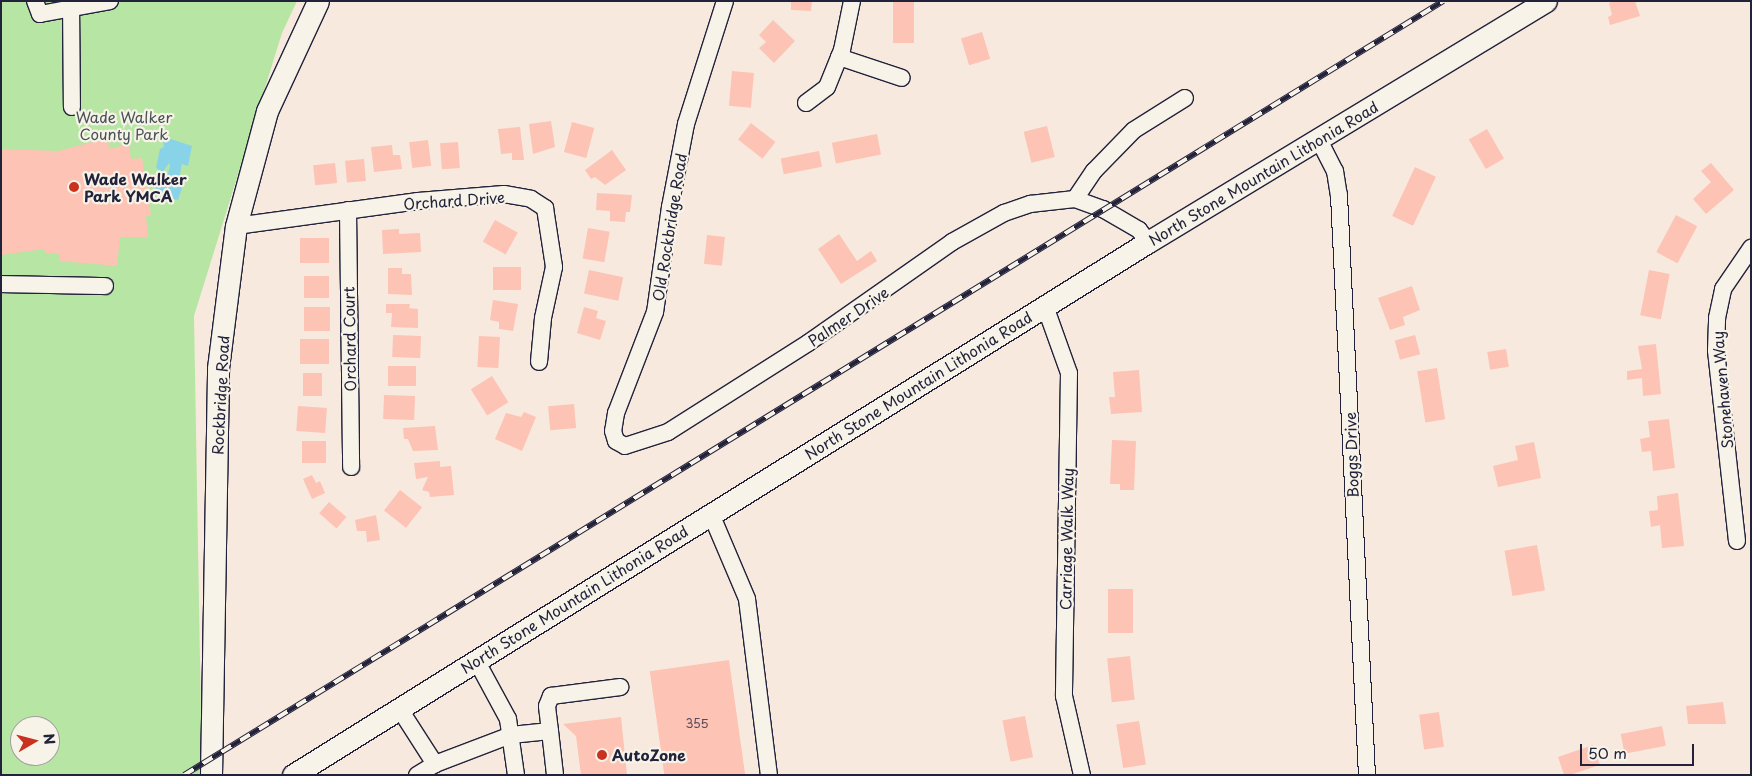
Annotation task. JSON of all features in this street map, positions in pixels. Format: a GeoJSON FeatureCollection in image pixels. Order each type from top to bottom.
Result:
{"type":"FeatureCollection","features":[{"type":"Feature","properties":{"kind":"main road","name":"Rockbridge Road"},"geometry":{"type":"LineString","coordinates":[[211,775],[218,368],[236,226],[267,111],[318,1]]}},
{"type":"Feature","properties":{"kind":"main road","name":"North Stone Mountain Lithonia Road"},"geometry":{"type":"LineString","coordinates":[[307,771],[399,708],[1045,306],[1546,1]]}},
{"type":"Feature","properties":{"kind":"street"},"geometry":{"type":"LineString","coordinates":[[34,1],[40,14],[72,4],[110,1]]}},
{"type":"Feature","properties":{"kind":"street","name":"Old Rockbridge Road"},"geometry":{"type":"LineString","coordinates":[[625,446],[616,441],[613,431],[616,413],[655,312],[670,207],[686,124],[725,1]]}},
{"type":"Feature","properties":{"kind":"street"},"geometry":{"type":"LineString","coordinates":[[806,104],[827,86],[839,57],[852,1]]}},
{"type":"Feature","properties":{"kind":"street"},"geometry":{"type":"LineString","coordinates":[[72,4],[72,107]]}},
{"type":"Feature","properties":{"kind":"street"},"geometry":{"type":"LineString","coordinates":[[839,57],[902,78]]}},
{"type":"Feature","properties":{"kind":"street"},"geometry":{"type":"LineString","coordinates":[[1075,199],[1094,171],[1134,130],[1185,98]]}},
{"type":"Feature","properties":{"kind":"street","name":"Boggs Drive"},"geometry":{"type":"LineString","coordinates":[[1319,140],[1335,171],[1339,195],[1367,775]]}},
{"type":"Feature","properties":{"kind":"street","name":"Orchard Drive"},"geometry":{"type":"LineString","coordinates":[[236,226],[348,210],[504,194],[530,198],[545,208],[554,267],[543,318],[539,362]]}},
{"type":"Feature","properties":{"kind":"street","name":"Palmer Drive"},"geometry":{"type":"LineString","coordinates":[[625,446],[668,432],[816,338],[952,242],[1004,213],[1030,204],[1075,199],[1104,209],[1139,230],[1148,242]]}},
{"type":"Feature","properties":{"kind":"street","name":"Orchard Court"},"geometry":{"type":"LineString","coordinates":[[348,210],[351,467]]}},
{"type":"Feature","properties":{"kind":"street","name":"Stonehaven Way"},"geometry":{"type":"LineString","coordinates":[[1736,541],[1716,350],[1717,318],[1723,289],[1751,248]]}},
{"type":"Feature","properties":{"kind":"street"},"geometry":{"type":"LineString","coordinates":[[1,284],[104,286]]}},
{"type":"Feature","properties":{"kind":"street","name":"Carriage Walk Way"},"geometry":{"type":"LineString","coordinates":[[1045,306],[1069,373],[1064,696],[1082,775]]}},
{"type":"Feature","properties":{"kind":"street"},"geometry":{"type":"LineString","coordinates":[[711,514],[747,599],[769,775]]}},
{"type":"Feature","properties":{"kind":"street"},"geometry":{"type":"LineString","coordinates":[[476,660],[504,710],[511,735],[516,775]]}},
{"type":"Feature","properties":{"kind":"street"},"geometry":{"type":"LineString","coordinates":[[555,775],[547,706],[551,696],[620,687]]}},
{"type":"Feature","properties":{"kind":"street"},"geometry":{"type":"LineString","coordinates":[[399,708],[444,766]]}},
{"type":"Feature","properties":{"kind":"street"},"geometry":{"type":"LineString","coordinates":[[418,775],[444,766],[511,735],[550,731]]}},
{"type":"Feature","properties":{"kind":"green space","name":"Wade Walker County Park"},"geometry":{"type":"Polygon","coordinates":[[[1,1],[297,1],[282,33],[194,316],[202,775],[1,775],[1,1]]]}},
{"type":"Feature","properties":{"kind":"water"},"geometry":{"type":"Polygon","coordinates":[[[168,138],[192,146],[188,166],[182,164],[178,184],[183,185],[178,200],[154,195],[157,178],[166,181],[170,166],[169,163],[163,172],[156,168],[160,149],[164,147],[163,141],[168,138]]]}},
{"type":"Feature","properties":{"kind":"building"},"geometry":{"type":"Polygon","coordinates":[[[791,1],[812,1],[811,11],[791,10],[791,1]]]}},
{"type":"Feature","properties":{"kind":"building"},"geometry":{"type":"Polygon","coordinates":[[[893,1],[914,1],[914,43],[893,43],[893,1]]]}},
{"type":"Feature","properties":{"kind":"building"},"geometry":{"type":"Polygon","coordinates":[[[1614,1],[1635,1],[1640,16],[1610,25],[1608,17],[1612,15],[1609,3],[1614,1]]]}},
{"type":"Feature","properties":{"kind":"building"},"geometry":{"type":"Polygon","coordinates":[[[773,20],[795,41],[774,63],[759,48],[766,42],[759,35],[773,20]]]}},
{"type":"Feature","properties":{"kind":"building"},"geometry":{"type":"Polygon","coordinates":[[[982,32],[990,59],[969,65],[961,38],[982,32]]]}},
{"type":"Feature","properties":{"kind":"building"},"geometry":{"type":"Polygon","coordinates":[[[732,71],[754,73],[751,108],[729,106],[732,71]]]}},
{"type":"Feature","properties":{"kind":"building"},"geometry":{"type":"Polygon","coordinates":[[[551,121],[555,147],[533,154],[529,124],[551,121]]]}},
{"type":"Feature","properties":{"kind":"building"},"geometry":{"type":"Polygon","coordinates":[[[572,122],[594,128],[586,158],[564,152],[572,122]]]}},
{"type":"Feature","properties":{"kind":"building"},"geometry":{"type":"Polygon","coordinates":[[[751,123],[775,142],[762,159],[738,140],[751,123]]]}},
{"type":"Feature","properties":{"kind":"building"},"geometry":{"type":"Polygon","coordinates":[[[1047,126],[1055,157],[1031,163],[1024,132],[1047,126]]]}},
{"type":"Feature","properties":{"kind":"building"},"geometry":{"type":"Polygon","coordinates":[[[520,127],[524,160],[512,160],[512,153],[501,154],[498,129],[520,127]]]}},
{"type":"Feature","properties":{"kind":"building"},"geometry":{"type":"Polygon","coordinates":[[[1487,129],[1504,158],[1486,169],[1469,140],[1487,129]]]}},
{"type":"Feature","properties":{"kind":"building"},"geometry":{"type":"Polygon","coordinates":[[[877,134],[881,155],[836,163],[832,143],[877,134]]]}},
{"type":"Feature","properties":{"kind":"building","name":"Wade Walker Park YMCA"},"geometry":{"type":"Polygon","coordinates":[[[108,138],[109,149],[129,144],[131,159],[142,158],[151,215],[146,216],[148,237],[120,237],[117,266],[60,261],[60,254],[46,253],[44,249],[1,255],[1,149],[58,151],[108,138]]]}},
{"type":"Feature","properties":{"kind":"building"},"geometry":{"type":"Polygon","coordinates":[[[428,140],[431,166],[412,168],[409,142],[428,140]]]}},
{"type":"Feature","properties":{"kind":"building"},"geometry":{"type":"Polygon","coordinates":[[[458,142],[460,168],[442,169],[440,143],[458,142]]]}},
{"type":"Feature","properties":{"kind":"building"},"geometry":{"type":"Polygon","coordinates":[[[392,145],[393,155],[400,155],[402,169],[374,172],[371,147],[392,145]]]}},
{"type":"Feature","properties":{"kind":"building"},"geometry":{"type":"Polygon","coordinates":[[[612,150],[626,170],[605,185],[595,177],[591,179],[585,170],[612,150]]]}},
{"type":"Feature","properties":{"kind":"building"},"geometry":{"type":"Polygon","coordinates":[[[819,151],[822,167],[784,174],[781,158],[819,151]]]}},
{"type":"Feature","properties":{"kind":"building"},"geometry":{"type":"Polygon","coordinates":[[[364,159],[366,181],[347,183],[345,161],[364,159]]]}},
{"type":"Feature","properties":{"kind":"building"},"geometry":{"type":"Polygon","coordinates":[[[335,163],[337,183],[315,185],[313,165],[335,163]]]}},
{"type":"Feature","properties":{"kind":"building"},"geometry":{"type":"Polygon","coordinates":[[[1711,163],[1734,190],[1706,214],[1693,199],[1711,182],[1701,171],[1711,163]]]}},
{"type":"Feature","properties":{"kind":"building"},"geometry":{"type":"Polygon","coordinates":[[[1415,167],[1436,177],[1413,226],[1392,216],[1415,167]]]}},
{"type":"Feature","properties":{"kind":"building"},"geometry":{"type":"Polygon","coordinates":[[[597,193],[632,195],[630,212],[626,212],[625,222],[610,221],[610,211],[596,210],[597,193]]]}},
{"type":"Feature","properties":{"kind":"building"},"geometry":{"type":"Polygon","coordinates":[[[1676,215],[1697,226],[1677,263],[1656,252],[1676,215]]]}},
{"type":"Feature","properties":{"kind":"building"},"geometry":{"type":"Polygon","coordinates":[[[495,220],[518,233],[506,254],[483,242],[495,220]]]}},
{"type":"Feature","properties":{"kind":"building"},"geometry":{"type":"Polygon","coordinates":[[[588,228],[610,232],[604,262],[583,259],[588,228]]]}},
{"type":"Feature","properties":{"kind":"building"},"geometry":{"type":"Polygon","coordinates":[[[399,229],[399,234],[420,233],[421,252],[383,254],[382,230],[399,229]]]}},
{"type":"Feature","properties":{"kind":"building"},"geometry":{"type":"Polygon","coordinates":[[[839,234],[857,261],[871,251],[877,261],[841,284],[818,249],[839,234]]]}},
{"type":"Feature","properties":{"kind":"building"},"geometry":{"type":"Polygon","coordinates":[[[707,235],[725,237],[722,266],[704,264],[707,235]]]}},
{"type":"Feature","properties":{"kind":"building"},"geometry":{"type":"Polygon","coordinates":[[[300,238],[329,238],[329,263],[300,263],[300,238]]]}},
{"type":"Feature","properties":{"kind":"building"},"geometry":{"type":"Polygon","coordinates":[[[493,267],[521,267],[521,290],[493,290],[493,267]]]}},
{"type":"Feature","properties":{"kind":"building"},"geometry":{"type":"Polygon","coordinates":[[[388,268],[402,268],[402,274],[411,274],[412,295],[388,294],[388,268]]]}},
{"type":"Feature","properties":{"kind":"building"},"geometry":{"type":"Polygon","coordinates":[[[589,270],[623,277],[618,301],[584,293],[589,270]]]}},
{"type":"Feature","properties":{"kind":"building"},"geometry":{"type":"Polygon","coordinates":[[[1649,270],[1670,274],[1661,319],[1640,315],[1649,270]]]}},
{"type":"Feature","properties":{"kind":"building"},"geometry":{"type":"Polygon","coordinates":[[[304,276],[329,276],[329,298],[304,298],[304,276]]]}},
{"type":"Feature","properties":{"kind":"building"},"geometry":{"type":"Polygon","coordinates":[[[1412,286],[1420,310],[1403,317],[1405,325],[1390,330],[1378,298],[1412,286]]]}},
{"type":"Feature","properties":{"kind":"building"},"geometry":{"type":"Polygon","coordinates":[[[493,300],[518,304],[513,331],[499,329],[499,322],[490,320],[493,300]]]}},
{"type":"Feature","properties":{"kind":"building"},"geometry":{"type":"Polygon","coordinates":[[[386,304],[410,304],[409,308],[418,309],[418,328],[391,327],[392,313],[386,313],[386,304]]]}},
{"type":"Feature","properties":{"kind":"building"},"geometry":{"type":"Polygon","coordinates":[[[304,307],[330,307],[330,331],[304,331],[304,307]]]}},
{"type":"Feature","properties":{"kind":"building"},"geometry":{"type":"Polygon","coordinates":[[[584,307],[598,311],[596,318],[606,321],[600,340],[577,333],[584,307]]]}},
{"type":"Feature","properties":{"kind":"building"},"geometry":{"type":"Polygon","coordinates":[[[393,335],[421,336],[420,358],[392,357],[393,335]]]}},
{"type":"Feature","properties":{"kind":"building"},"geometry":{"type":"Polygon","coordinates":[[[1415,335],[1420,354],[1400,360],[1395,340],[1415,335]]]}},
{"type":"Feature","properties":{"kind":"building"},"geometry":{"type":"Polygon","coordinates":[[[479,336],[500,337],[498,368],[477,367],[479,336]]]}},
{"type":"Feature","properties":{"kind":"building"},"geometry":{"type":"Polygon","coordinates":[[[300,339],[329,339],[329,364],[300,364],[300,339]]]}},
{"type":"Feature","properties":{"kind":"building"},"geometry":{"type":"Polygon","coordinates":[[[1656,344],[1661,394],[1643,396],[1642,378],[1627,380],[1627,371],[1642,369],[1638,346],[1656,344]]]}},
{"type":"Feature","properties":{"kind":"building"},"geometry":{"type":"Polygon","coordinates":[[[1506,349],[1509,367],[1490,370],[1487,352],[1506,349]]]}},
{"type":"Feature","properties":{"kind":"building"},"geometry":{"type":"Polygon","coordinates":[[[388,366],[416,366],[416,386],[388,386],[388,366]]]}},
{"type":"Feature","properties":{"kind":"building"},"geometry":{"type":"Polygon","coordinates":[[[1437,368],[1445,419],[1425,422],[1417,371],[1437,368]]]}},
{"type":"Feature","properties":{"kind":"building"},"geometry":{"type":"Polygon","coordinates":[[[1139,370],[1142,412],[1111,414],[1109,397],[1115,397],[1113,372],[1139,370]]]}},
{"type":"Feature","properties":{"kind":"building"},"geometry":{"type":"Polygon","coordinates":[[[303,373],[322,373],[322,396],[303,396],[303,373]]]}},
{"type":"Feature","properties":{"kind":"building"},"geometry":{"type":"Polygon","coordinates":[[[492,376],[508,402],[487,416],[471,389],[492,376]]]}},
{"type":"Feature","properties":{"kind":"building"},"geometry":{"type":"Polygon","coordinates":[[[384,395],[415,396],[414,420],[383,419],[384,395]]]}},
{"type":"Feature","properties":{"kind":"building"},"geometry":{"type":"Polygon","coordinates":[[[574,404],[576,428],[550,430],[548,406],[574,404]]]}},
{"type":"Feature","properties":{"kind":"building"},"geometry":{"type":"Polygon","coordinates":[[[298,406],[327,408],[325,433],[296,431],[298,406]]]}},
{"type":"Feature","properties":{"kind":"building"},"geometry":{"type":"Polygon","coordinates":[[[524,412],[536,417],[522,451],[495,439],[506,413],[521,417],[524,412]]]}},
{"type":"Feature","properties":{"kind":"building"},"geometry":{"type":"Polygon","coordinates":[[[1669,419],[1675,468],[1653,471],[1651,451],[1642,452],[1640,439],[1650,437],[1648,421],[1669,419]]]}},
{"type":"Feature","properties":{"kind":"building"},"geometry":{"type":"Polygon","coordinates":[[[435,426],[438,450],[413,451],[408,439],[404,439],[403,428],[435,426]]]}},
{"type":"Feature","properties":{"kind":"building"},"geometry":{"type":"Polygon","coordinates":[[[1112,440],[1136,441],[1134,490],[1120,490],[1120,484],[1110,484],[1112,440]]]}},
{"type":"Feature","properties":{"kind":"building"},"geometry":{"type":"Polygon","coordinates":[[[302,441],[326,441],[326,463],[302,463],[302,441]]]}},
{"type":"Feature","properties":{"kind":"building"},"geometry":{"type":"Polygon","coordinates":[[[1534,442],[1541,478],[1498,487],[1493,466],[1518,460],[1515,446],[1534,442]]]}},
{"type":"Feature","properties":{"kind":"building"},"geometry":{"type":"Polygon","coordinates":[[[440,461],[440,467],[451,466],[454,495],[430,497],[429,492],[422,490],[428,477],[416,479],[414,463],[440,461]]]}},
{"type":"Feature","properties":{"kind":"building"},"geometry":{"type":"Polygon","coordinates":[[[312,475],[316,483],[320,481],[325,493],[312,499],[303,479],[312,475]]]}},
{"type":"Feature","properties":{"kind":"building"},"geometry":{"type":"Polygon","coordinates":[[[400,490],[422,507],[406,528],[384,510],[400,490]]]}},
{"type":"Feature","properties":{"kind":"building"},"geometry":{"type":"Polygon","coordinates":[[[1678,493],[1684,546],[1662,548],[1660,525],[1651,527],[1649,511],[1658,510],[1657,496],[1678,493]]]}},
{"type":"Feature","properties":{"kind":"building"},"geometry":{"type":"Polygon","coordinates":[[[329,502],[346,517],[337,528],[319,513],[329,502]]]}},
{"type":"Feature","properties":{"kind":"building"},"geometry":{"type":"Polygon","coordinates":[[[376,515],[380,540],[367,542],[366,531],[357,531],[355,520],[376,515]]]}},
{"type":"Feature","properties":{"kind":"building"},"geometry":{"type":"Polygon","coordinates":[[[1537,545],[1545,590],[1512,596],[1505,551],[1537,545]]]}},
{"type":"Feature","properties":{"kind":"building"},"geometry":{"type":"Polygon","coordinates":[[[1108,589],[1133,589],[1133,633],[1108,633],[1108,589]]]}},
{"type":"Feature","properties":{"kind":"building"},"geometry":{"type":"Polygon","coordinates":[[[1130,656],[1135,700],[1112,702],[1107,658],[1130,656]]]}},
{"type":"Feature","properties":{"kind":"building"},"geometry":{"type":"Polygon","coordinates":[[[729,660],[745,775],[664,775],[650,671],[729,660]]]}},
{"type":"Feature","properties":{"kind":"building"},"geometry":{"type":"Polygon","coordinates":[[[1723,702],[1726,724],[1688,724],[1686,706],[1723,702]]]}},
{"type":"Feature","properties":{"kind":"building"},"geometry":{"type":"Polygon","coordinates":[[[1439,712],[1444,747],[1424,749],[1419,715],[1439,712]]]}},
{"type":"Feature","properties":{"kind":"building"},"geometry":{"type":"Polygon","coordinates":[[[1025,716],[1033,757],[1010,762],[1002,720],[1025,716]]]}},
{"type":"Feature","properties":{"kind":"building","name":"AutoZone"},"geometry":{"type":"Polygon","coordinates":[[[621,717],[627,775],[581,775],[576,736],[563,724],[621,717]]]}},
{"type":"Feature","properties":{"kind":"building"},"geometry":{"type":"Polygon","coordinates":[[[1139,721],[1146,764],[1123,768],[1116,725],[1139,721]]]}},
{"type":"Feature","properties":{"kind":"building"},"geometry":{"type":"Polygon","coordinates":[[[1662,726],[1666,746],[1625,754],[1621,734],[1662,726]]]}},
{"type":"Feature","properties":{"kind":"building"},"geometry":{"type":"Polygon","coordinates":[[[1593,745],[1600,765],[1570,775],[1564,775],[1558,757],[1593,745]]]}},
{"type":"Feature","properties":{"kind":"railway"},"geometry":{"type":"LineString","coordinates":[[184,775],[1443,1]]}},
{"type":"Feature","properties":{"kind":"place","name":"Wade Walker Park YMCA"},"geometry":{"type":"Point","coordinates":[74,187]}},
{"type":"Feature","properties":{"kind":"place","name":"AutoZone"},"geometry":{"type":"Point","coordinates":[602,755]}}]}
